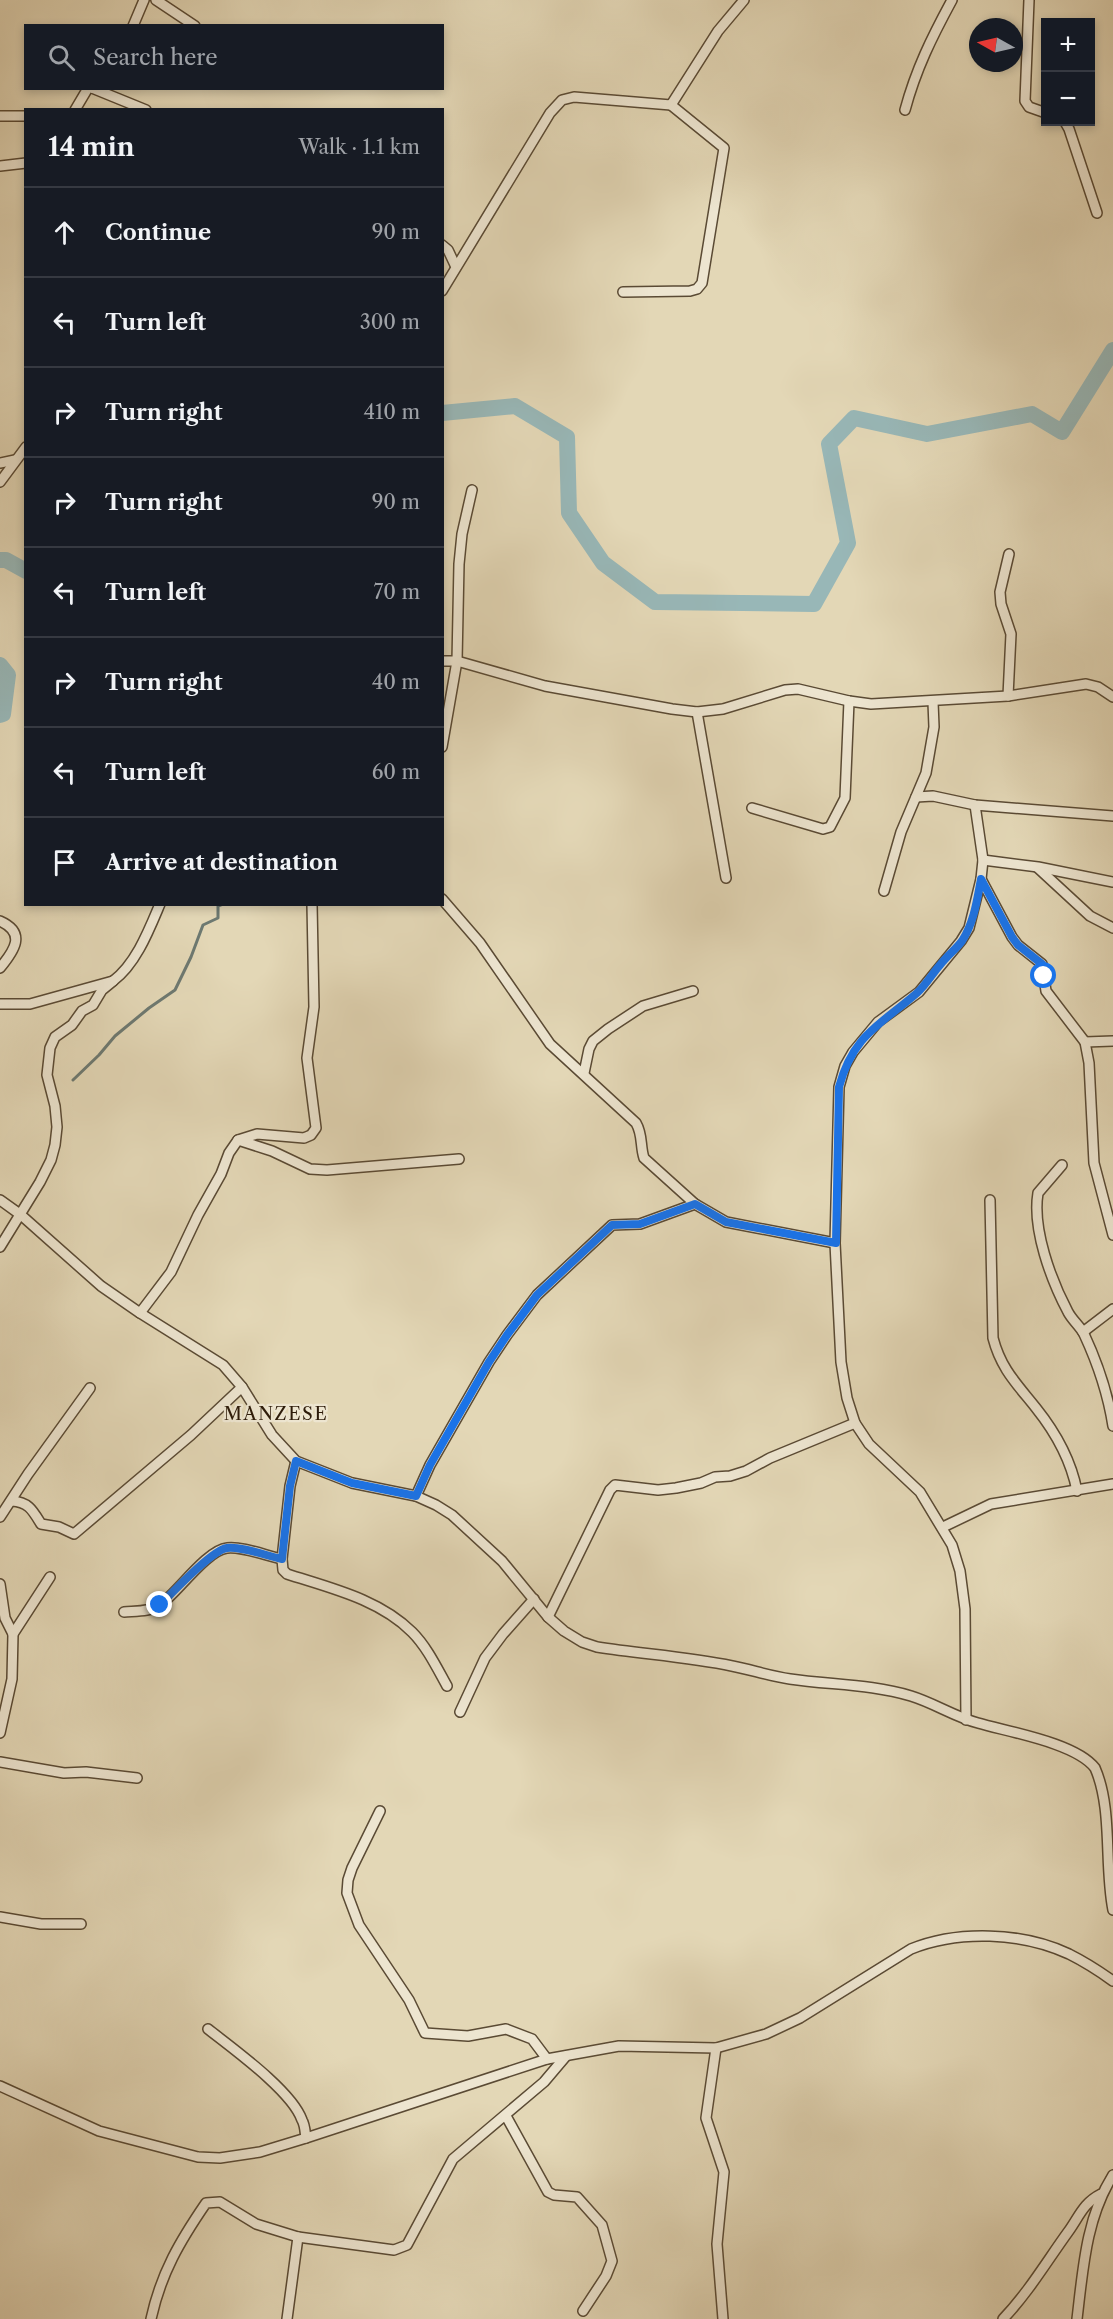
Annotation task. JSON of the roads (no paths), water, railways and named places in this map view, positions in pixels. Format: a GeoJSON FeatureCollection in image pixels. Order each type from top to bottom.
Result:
{"type":"FeatureCollection","features":[{"type":"Feature","properties":{"kind":"street"},"geometry":{"type":"LineString","coordinates":[[134,24],[144,0]]}},
{"type":"Feature","properties":{"kind":"street"},"geometry":{"type":"LineString","coordinates":[[156,0],[192,24]]}},
{"type":"Feature","properties":{"kind":"street"},"geometry":{"type":"LineString","coordinates":[[671,105],[718,31],[744,0]]}},
{"type":"Feature","properties":{"kind":"street"},"geometry":{"type":"LineString","coordinates":[[905,110],[922,56],[952,0]]}},
{"type":"Feature","properties":{"kind":"street"},"geometry":{"type":"LineString","coordinates":[[1029,0],[1025,101],[1029,107],[1041,111]]}},
{"type":"Feature","properties":{"kind":"street"},"geometry":{"type":"LineString","coordinates":[[76,108],[86,90]]}},
{"type":"Feature","properties":{"kind":"street"},"geometry":{"type":"LineString","coordinates":[[97,90],[141,108]]}},
{"type":"Feature","properties":{"kind":"street"},"geometry":{"type":"LineString","coordinates":[[444,288],[550,113],[562,100],[574,97],[671,105],[724,148],[702,284],[698,289],[690,291],[623,292]]}},
{"type":"Feature","properties":{"kind":"street"},"geometry":{"type":"LineString","coordinates":[[0,116],[24,116]]}},
{"type":"Feature","properties":{"kind":"street"},"geometry":{"type":"LineString","coordinates":[[1068,126],[1097,213]]}},
{"type":"Feature","properties":{"kind":"street"},"geometry":{"type":"LineString","coordinates":[[0,165],[24,162]]}},
{"type":"Feature","properties":{"kind":"street"},"geometry":{"type":"LineString","coordinates":[[444,247],[456,267]]}},
{"type":"Feature","properties":{"kind":"street"},"geometry":{"type":"LineString","coordinates":[[0,482],[24,451]]}},
{"type":"Feature","properties":{"kind":"street"},"geometry":{"type":"LineString","coordinates":[[0,464],[15,460]]}},
{"type":"Feature","properties":{"kind":"street"},"geometry":{"type":"LineString","coordinates":[[444,736],[457,661],[459,564],[462,534],[472,490]]}},
{"type":"Feature","properties":{"kind":"street"},"geometry":{"type":"LineString","coordinates":[[1008,696],[1011,634],[1000,604],[1000,592],[1009,554]]}},
{"type":"Feature","properties":{"kind":"street"},"geometry":{"type":"LineString","coordinates":[[444,661],[457,661],[545,686],[697,712],[723,709],[785,690],[798,689],[849,701],[894,704],[1008,696],[1086,684],[1098,687],[1113,697]]}},
{"type":"Feature","properties":{"kind":"street"},"geometry":{"type":"LineString","coordinates":[[752,808],[823,829],[830,827],[845,798],[849,701]]}},
{"type":"Feature","properties":{"kind":"street"},"geometry":{"type":"LineString","coordinates":[[884,891],[901,832],[927,773],[934,727],[933,702]]}},
{"type":"Feature","properties":{"kind":"street"},"geometry":{"type":"LineString","coordinates":[[697,712],[726,878]]}},
{"type":"Feature","properties":{"kind":"street"},"geometry":{"type":"LineString","coordinates":[[916,797],[933,796],[975,805],[1113,816]]}},
{"type":"Feature","properties":{"kind":"street"},"geometry":{"type":"LineString","coordinates":[[966,1720],[965,1609],[960,1571],[952,1545],[943,1527],[920,1492],[869,1444],[855,1422],[847,1398],[841,1362],[836,1243],[839,1087],[845,1066],[853,1052],[878,1022],[919,992],[969,928],[975,910],[983,860],[975,805]]}},
{"type":"Feature","properties":{"kind":"street"},"geometry":{"type":"LineString","coordinates":[[983,860],[1038,867],[1113,882]]}},
{"type":"Feature","properties":{"kind":"street"},"geometry":{"type":"LineString","coordinates":[[1038,867],[1090,916],[1113,928]]}},
{"type":"Feature","properties":{"kind":"street"},"geometry":{"type":"LineString","coordinates":[[981,879],[1012,937],[1018,945],[1042,964],[1046,991],[1085,1042],[1089,1063],[1094,1163],[1113,1234]]}},
{"type":"Feature","properties":{"kind":"street"},"geometry":{"type":"LineString","coordinates":[[444,901],[480,942],[550,1044],[636,1123],[640,1131],[644,1158],[695,1204],[726,1222],[836,1243]]}},
{"type":"Feature","properties":{"kind":"street"},"geometry":{"type":"LineString","coordinates":[[0,1247],[21,1215],[51,1160],[55,1145],[57,1127],[55,1106],[47,1076],[50,1047],[55,1038],[72,1025],[82,1011],[93,1005],[102,990],[120,975],[142,944],[159,906]]}},
{"type":"Feature","properties":{"kind":"street"},"geometry":{"type":"LineString","coordinates":[[140,1313],[171,1272],[198,1215],[221,1174],[229,1153],[238,1140],[257,1134],[304,1138],[311,1135],[316,1128],[317,1119],[307,1058],[314,1007],[312,906]]}},
{"type":"Feature","properties":{"kind":"street"},"geometry":{"type":"LineString","coordinates":[[0,921],[8,924],[16,940],[16,946],[0,968]]}},
{"type":"Feature","properties":{"kind":"street"},"geometry":{"type":"LineString","coordinates":[[0,1004],[30,1004],[113,981]]}},
{"type":"Feature","properties":{"kind":"street"},"geometry":{"type":"LineString","coordinates":[[584,1073],[593,1041],[608,1029],[643,1006],[693,991]]}},
{"type":"Feature","properties":{"kind":"street"},"geometry":{"type":"LineString","coordinates":[[1085,1042],[1113,1041]]}},
{"type":"Feature","properties":{"kind":"street"},"geometry":{"type":"LineString","coordinates":[[238,1140],[273,1151],[310,1169],[327,1170],[459,1159]]}},
{"type":"Feature","properties":{"kind":"street"},"geometry":{"type":"LineString","coordinates":[[1062,1165],[1038,1193],[1037,1216],[1041,1238],[1058,1290],[1070,1315],[1083,1332],[1108,1395],[1113,1426]]}},
{"type":"Feature","properties":{"kind":"street"},"geometry":{"type":"LineString","coordinates":[[0,1200],[21,1215],[101,1286],[224,1365],[242,1387],[272,1435],[296,1461],[352,1483],[416,1496],[452,1515],[502,1561],[548,1617],[564,1631],[582,1642],[597,1647],[705,1661],[789,1679],[884,1690],[912,1696],[966,1720],[1068,1749],[1083,1757],[1095,1768],[1104,1783],[1112,1813],[1111,1900],[1113,1910]]}},
{"type":"Feature","properties":{"kind":"street"},"geometry":{"type":"LineString","coordinates":[[990,1200],[993,1338],[998,1356],[1005,1369],[1058,1439],[1073,1471],[1077,1491]]}},
{"type":"Feature","properties":{"kind":"street"},"geometry":{"type":"LineString","coordinates":[[416,1496],[430,1465],[489,1362],[537,1295],[612,1225],[640,1224],[695,1204]]}},
{"type":"Feature","properties":{"kind":"street"},"geometry":{"type":"LineString","coordinates":[[1083,1332],[1113,1309]]}},
{"type":"Feature","properties":{"kind":"street"},"geometry":{"type":"LineString","coordinates":[[12,1501],[29,1506],[41,1524],[59,1527],[74,1534],[190,1435],[242,1387]]}},
{"type":"Feature","properties":{"kind":"street"},"geometry":{"type":"LineString","coordinates":[[0,1517],[90,1388]]}},
{"type":"Feature","properties":{"kind":"street"},"geometry":{"type":"LineString","coordinates":[[548,1617],[610,1490],[615,1485],[658,1490],[701,1483],[715,1477],[730,1476],[855,1422]]}},
{"type":"Feature","properties":{"kind":"street"},"geometry":{"type":"LineString","coordinates":[[296,1461],[290,1486],[282,1559],[283,1570],[287,1574],[358,1598],[397,1618],[424,1646],[447,1686]]}},
{"type":"Feature","properties":{"kind":"street"},"geometry":{"type":"LineString","coordinates":[[943,1527],[991,1504],[1113,1484]]}},
{"type":"Feature","properties":{"kind":"street"},"geometry":{"type":"LineString","coordinates":[[124,1612],[151,1610],[160,1605],[186,1578],[224,1548],[234,1548],[282,1559]]}},
{"type":"Feature","properties":{"kind":"street"},"geometry":{"type":"LineString","coordinates":[[13,1634],[50,1577]]}},
{"type":"Feature","properties":{"kind":"street"},"geometry":{"type":"LineString","coordinates":[[0,1584],[5,1618],[13,1634],[12,1679],[0,1733]]}},
{"type":"Feature","properties":{"kind":"street"},"geometry":{"type":"LineString","coordinates":[[460,1712],[485,1658],[534,1599]]}},
{"type":"Feature","properties":{"kind":"street"},"geometry":{"type":"LineString","coordinates":[[0,1762],[64,1773],[86,1772],[137,1778]]}},
{"type":"Feature","properties":{"kind":"street"},"geometry":{"type":"LineString","coordinates":[[380,1811],[352,1868],[347,1893],[358,1924],[408,2000],[425,2033],[468,2036],[506,2029],[532,2039],[547,2060]]}},
{"type":"Feature","properties":{"kind":"street"},"geometry":{"type":"LineString","coordinates":[[0,1917],[41,1924],[81,1924]]}},
{"type":"Feature","properties":{"kind":"street"},"geometry":{"type":"LineString","coordinates":[[0,2086],[99,2131],[198,2157],[220,2158],[260,2151],[306,2138],[547,2060],[619,2046],[716,2048],[766,2034],[800,2018],[911,1949],[945,1938],[1000,1937],[1044,1945],[1067,1953],[1113,1981]]}},
{"type":"Feature","properties":{"kind":"street"},"geometry":{"type":"LineString","coordinates":[[208,2029],[254,2064],[292,2103],[302,2118],[306,2138]]}},
{"type":"Feature","properties":{"kind":"street"},"geometry":{"type":"LineString","coordinates":[[716,2048],[706,2118],[724,2172],[717,2244],[723,2319]]}},
{"type":"Feature","properties":{"kind":"street"},"geometry":{"type":"LineString","coordinates":[[151,2319],[156,2294],[167,2266],[207,2203],[220,2202],[256,2224],[298,2237],[394,2250],[401,2249],[407,2245],[453,2159],[544,2082],[566,2056]]}},
{"type":"Feature","properties":{"kind":"street"},"geometry":{"type":"LineString","coordinates":[[506,2116],[548,2192],[554,2195],[577,2197],[602,2226],[612,2261],[606,2276],[583,2312]]}},
{"type":"Feature","properties":{"kind":"street"},"geometry":{"type":"LineString","coordinates":[[1077,2319],[1086,2246],[1092,2220],[1101,2194],[1113,2175]]}},
{"type":"Feature","properties":{"kind":"street"},"geometry":{"type":"LineString","coordinates":[[1003,2319],[1072,2227],[1082,2208],[1101,2194]]}},
{"type":"Feature","properties":{"kind":"street"},"geometry":{"type":"LineString","coordinates":[[287,2319],[298,2237]]}},
{"type":"Feature","properties":{"kind":"waterway"},"geometry":{"type":"LineString","coordinates":[[444,413],[515,406],[567,437],[569,513],[603,563],[655,602],[814,604],[848,543],[829,444],[854,418],[927,434],[1032,414],[1062,432],[1113,350]]}},
{"type":"Feature","properties":{"kind":"waterway"},"geometry":{"type":"LineString","coordinates":[[0,560],[6,560],[24,570]]}},
{"type":"Feature","properties":{"kind":"waterway"},"geometry":{"type":"LineString","coordinates":[[0,665],[8,675],[3,714],[0,715]]}},
{"type":"Feature","properties":{"kind":"waterway"},"geometry":{"type":"LineString","coordinates":[[73,1080],[115,1036],[175,990],[203,925],[218,918],[218,906]]}},
{"type":"Feature","properties":{"kind":"district","name":"MANZESE"},"geometry":{"type":"Point","coordinates":[276,1414]}}]}
